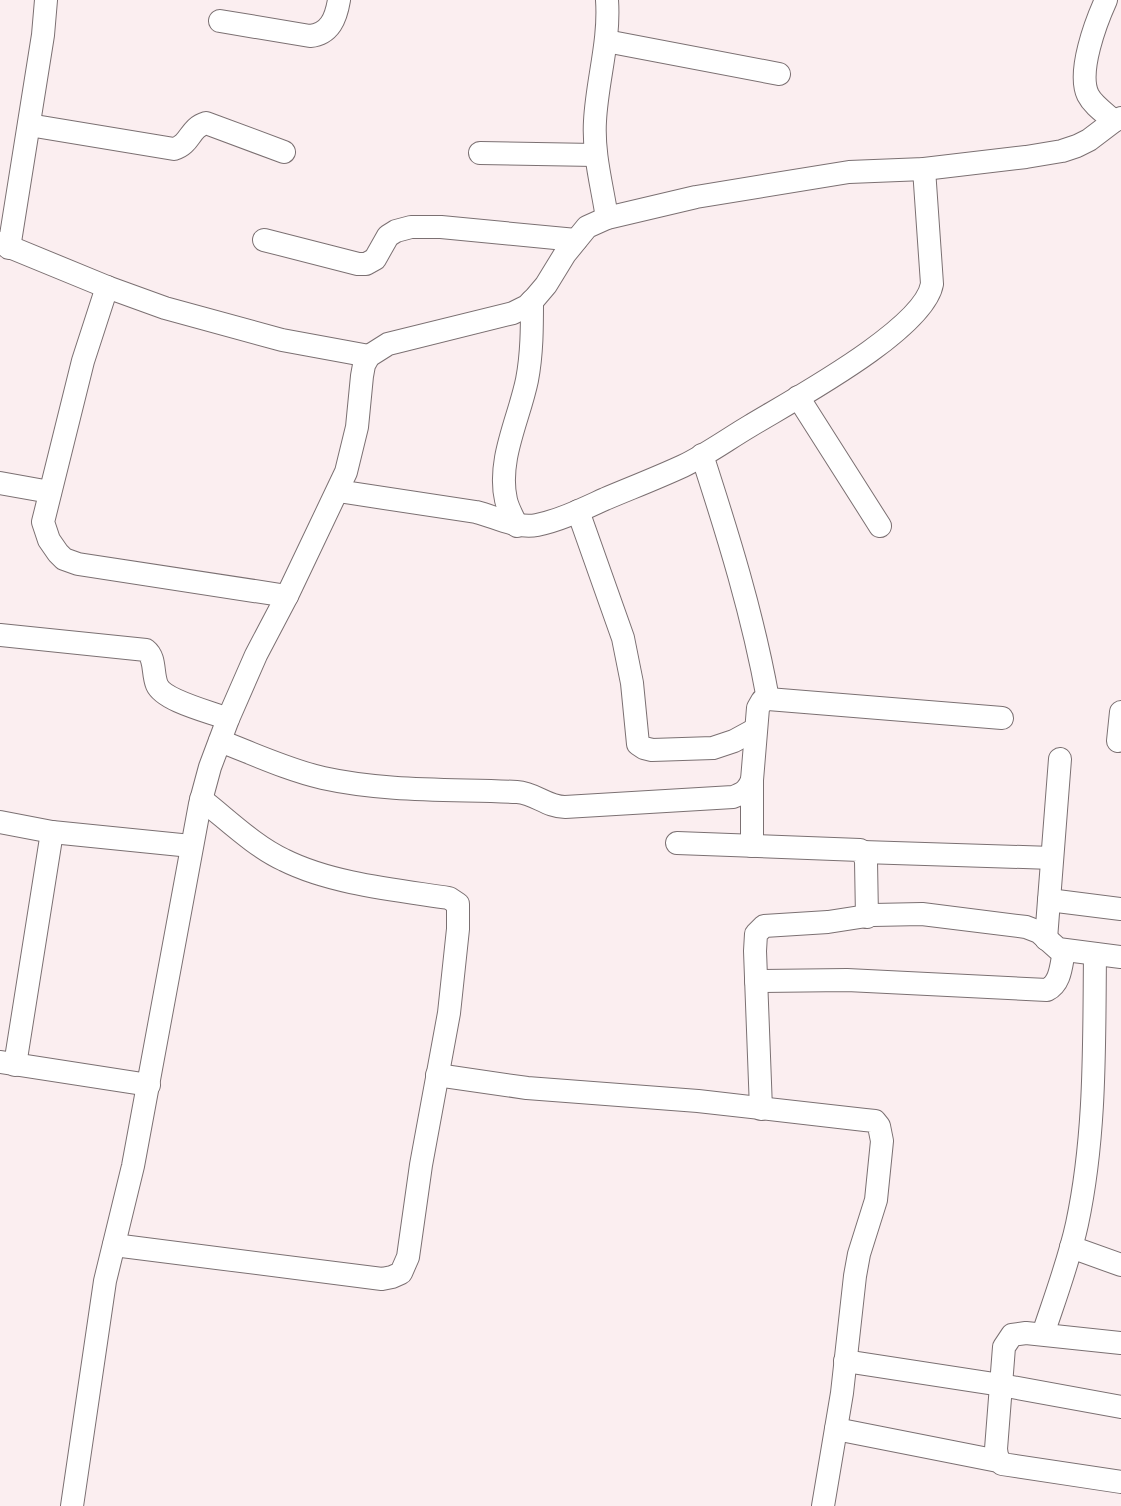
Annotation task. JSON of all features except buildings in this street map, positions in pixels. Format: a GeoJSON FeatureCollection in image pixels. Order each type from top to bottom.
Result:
{"type":"FeatureCollection","features":[{"type":"Feature","properties":{"kind":"street"},"geometry":{"type":"LineString","coordinates":[[46,0],[43,35],[28,126],[4,246],[107,287],[165,308],[282,340],[369,356]]}},
{"type":"Feature","properties":{"kind":"street"},"geometry":{"type":"LineString","coordinates":[[220,21],[310,36],[319,35],[326,31],[331,24],[337,12],[340,0]]}},
{"type":"Feature","properties":{"kind":"street"},"geometry":{"type":"LineString","coordinates":[[607,0],[606,42],[595,121],[595,155],[608,218]]}},
{"type":"Feature","properties":{"kind":"street"},"geometry":{"type":"LineString","coordinates":[[72,1506],[100,1313],[114,1245],[133,1166],[191,846],[201,799],[228,719],[269,628],[287,596],[338,491],[352,454],[357,427],[362,376],[364,365],[369,356],[388,344],[512,313],[527,306],[546,285],[565,254],[587,226],[608,218],[696,197],[849,172],[924,169],[1026,157],[1062,151],[1077,146],[1089,140],[1117,119],[1092,102],[1087,93],[1085,80],[1085,62],[1106,0]]}},
{"type":"Feature","properties":{"kind":"street"},"geometry":{"type":"LineString","coordinates":[[606,42],[779,74]]}},
{"type":"Feature","properties":{"kind":"street"},"geometry":{"type":"LineString","coordinates":[[28,126],[174,149],[182,147],[198,126],[206,123],[284,152]]}},
{"type":"Feature","properties":{"kind":"street"},"geometry":{"type":"LineString","coordinates":[[480,153],[595,155]]}},
{"type":"Feature","properties":{"kind":"street"},"geometry":{"type":"LineString","coordinates":[[338,491],[476,512],[494,516],[517,526],[538,525],[578,511],[684,466],[798,398],[865,355],[910,319],[927,299],[931,290],[932,273],[924,169]]}},
{"type":"Feature","properties":{"kind":"street"},"geometry":{"type":"LineString","coordinates":[[264,240],[358,264],[366,264],[375,259],[383,248],[388,236],[396,231],[411,227],[441,227],[576,240]]}},
{"type":"Feature","properties":{"kind":"street"},"geometry":{"type":"LineString","coordinates":[[107,287],[83,361],[43,522],[44,530],[49,540],[64,559],[78,564],[287,596]]}},
{"type":"Feature","properties":{"kind":"street"},"geometry":{"type":"LineString","coordinates":[[517,526],[506,501],[504,479],[510,442],[527,381],[532,338],[532,301]]}},
{"type":"Feature","properties":{"kind":"street"},"geometry":{"type":"LineString","coordinates":[[798,398],[880,526]]}},
{"type":"Feature","properties":{"kind":"street"},"geometry":{"type":"LineString","coordinates":[[702,455],[730,542],[754,628],[768,699]]}},
{"type":"Feature","properties":{"kind":"street"},"geometry":{"type":"LineString","coordinates":[[0,483],[50,492]]}},
{"type":"Feature","properties":{"kind":"street"},"geometry":{"type":"LineString","coordinates":[[578,511],[623,638],[632,683],[638,744],[644,748],[652,750],[706,750],[727,744],[756,729]]}},
{"type":"Feature","properties":{"kind":"street"},"geometry":{"type":"LineString","coordinates":[[0,635],[146,650],[152,658],[157,685],[166,696],[228,719]]}},
{"type":"Feature","properties":{"kind":"street"},"geometry":{"type":"LineString","coordinates":[[752,846],[752,780],[758,708],[762,701],[768,699],[1002,718]]}},
{"type":"Feature","properties":{"kind":"street"},"geometry":{"type":"LineString","coordinates":[[1118,741],[1121,712]]}},
{"type":"Feature","properties":{"kind":"street"},"geometry":{"type":"LineString","coordinates":[[220,741],[300,772],[330,779],[373,786],[519,792],[532,795],[555,807],[733,797],[748,789],[752,780]]}},
{"type":"Feature","properties":{"kind":"street"},"geometry":{"type":"LineString","coordinates":[[1046,939],[1060,759]]}},
{"type":"Feature","properties":{"kind":"street"},"geometry":{"type":"LineString","coordinates":[[114,1245],[382,1279],[401,1273],[408,1257],[421,1165],[448,1013],[458,930],[458,904],[449,898],[383,888],[304,869],[266,850],[201,799]]}},
{"type":"Feature","properties":{"kind":"street"},"geometry":{"type":"LineString","coordinates":[[0,822],[52,832],[191,846]]}},
{"type":"Feature","properties":{"kind":"street"},"geometry":{"type":"LineString","coordinates":[[52,832],[8,1064],[148,1085]]}},
{"type":"Feature","properties":{"kind":"street"},"geometry":{"type":"LineString","coordinates":[[677,842],[855,849],[863,852],[1052,858]]}},
{"type":"Feature","properties":{"kind":"street"},"geometry":{"type":"LineString","coordinates":[[863,852],[866,860],[867,917]]}},
{"type":"Feature","properties":{"kind":"street"},"geometry":{"type":"LineString","coordinates":[[1049,900],[1121,909]]}},
{"type":"Feature","properties":{"kind":"street"},"geometry":{"type":"LineString","coordinates":[[761,1108],[755,939],[759,930],[764,926],[828,922],[900,913],[922,914],[1026,927],[1035,930],[1054,946],[1064,951],[1121,958]]}},
{"type":"Feature","properties":{"kind":"street"},"geometry":{"type":"LineString","coordinates":[[756,981],[847,980],[1047,990],[1053,986],[1058,979],[1064,951]]}},
{"type":"Feature","properties":{"kind":"street"},"geometry":{"type":"LineString","coordinates":[[1043,1334],[1071,1247],[1084,1180],[1095,1066],[1096,954]]}},
{"type":"Feature","properties":{"kind":"street"},"geometry":{"type":"LineString","coordinates":[[437,1075],[527,1088],[698,1101],[875,1121],[882,1133],[876,1200],[855,1276],[836,1429],[823,1506]]}},
{"type":"Feature","properties":{"kind":"street"},"geometry":{"type":"LineString","coordinates":[[1071,1247],[1121,1265]]}},
{"type":"Feature","properties":{"kind":"street"},"geometry":{"type":"LineString","coordinates":[[998,1461],[996,1449],[1004,1347],[1008,1339],[1016,1333],[1043,1334],[1121,1343]]}},
{"type":"Feature","properties":{"kind":"street"},"geometry":{"type":"LineString","coordinates":[[845,1361],[1001,1385],[1121,1407]]}},
{"type":"Feature","properties":{"kind":"street"},"geometry":{"type":"LineString","coordinates":[[836,1429],[998,1461],[1002,1464],[1121,1482]]}}]}
